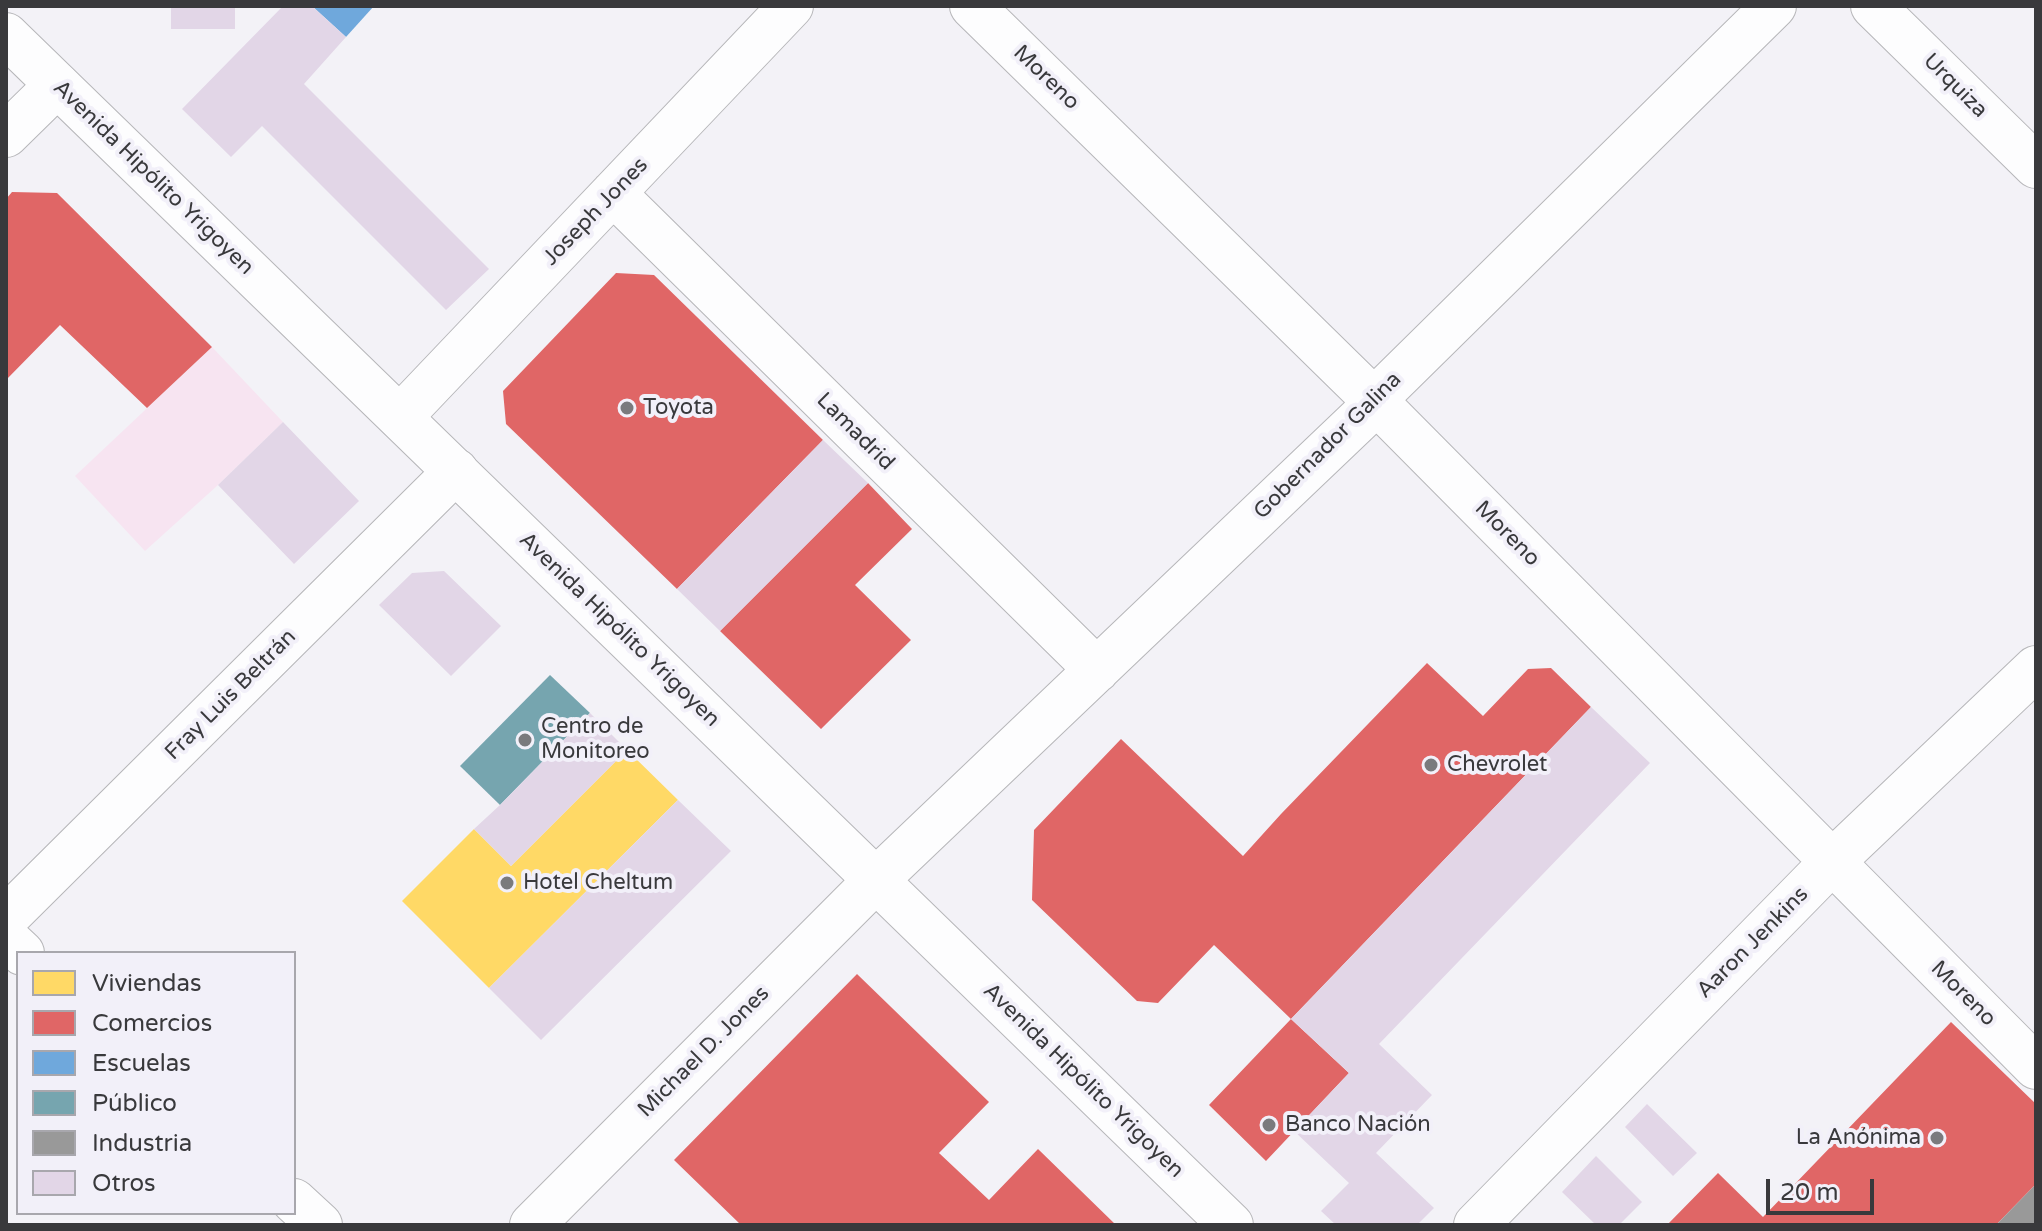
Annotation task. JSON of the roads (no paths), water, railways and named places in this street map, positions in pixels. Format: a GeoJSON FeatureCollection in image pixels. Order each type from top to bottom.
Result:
{"type":"FeatureCollection","features":[{"type":"Feature","properties":{"kind":"street","name":"Joseph Jones"},"geometry":{"type":"LineString","coordinates":[[400,417],[791,6]]}},
{"type":"Feature","properties":{"kind":"street","name":"Moreno"},"geometry":{"type":"LineString","coordinates":[[972,6],[1374,400],[2036,1067]]}},
{"type":"Feature","properties":{"kind":"street","name":"Gobernador Galina"},"geometry":{"type":"LineString","coordinates":[[876,880],[1366,413],[1374,400],[1774,6]]}},
{"type":"Feature","properties":{"kind":"street","name":"Urquiza"},"geometry":{"type":"LineString","coordinates":[[1873,6],[2036,166]]}},
{"type":"Feature","properties":{"kind":"street","name":"Avenida Hipólito Yrigoyen"},"geometry":{"type":"LineString","coordinates":[[6,35],[1231,1225]]}},
{"type":"Feature","properties":{"kind":"street"},"geometry":{"type":"LineString","coordinates":[[6,135],[57,85]]}},
{"type":"Feature","properties":{"kind":"street","name":"Lamadrid"},"geometry":{"type":"LineString","coordinates":[[613,193],[1097,670]]}},
{"type":"Feature","properties":{"kind":"street","name":"Fray Luis Beltrán"},"geometry":{"type":"LineString","coordinates":[[6,918],[456,471]]}},
{"type":"Feature","properties":{"kind":"street","name":"Aaron Jenkins"},"geometry":{"type":"LineString","coordinates":[[1476,1225],[1832,862],[2036,668]]}},
{"type":"Feature","properties":{"kind":"street","name":"Michael D. Jones"},"geometry":{"type":"LineString","coordinates":[[532,1225],[876,880]]}},
{"type":"Feature","properties":{"kind":"street"},"geometry":{"type":"LineString","coordinates":[[296,1203],[320,1225]]}},
{"type":"Feature","properties":{"kind":"place","name":"Toyota"},"geometry":{"type":"Point","coordinates":[627,408]}},
{"type":"Feature","properties":{"kind":"place","name":"Centro de Monitoreo"},"geometry":{"type":"Point","coordinates":[525,740]}},
{"type":"Feature","properties":{"kind":"place","name":"Chevrolet"},"geometry":{"type":"Point","coordinates":[1431,765]}},
{"type":"Feature","properties":{"kind":"place","name":"Hotel Cheltum"},"geometry":{"type":"Point","coordinates":[507,883]}},
{"type":"Feature","properties":{"kind":"place","name":"Banco Nación"},"geometry":{"type":"Point","coordinates":[1269,1125]}},
{"type":"Feature","properties":{"kind":"place","name":"La Anónima"},"geometry":{"type":"Point","coordinates":[1937,1138]}}]}
